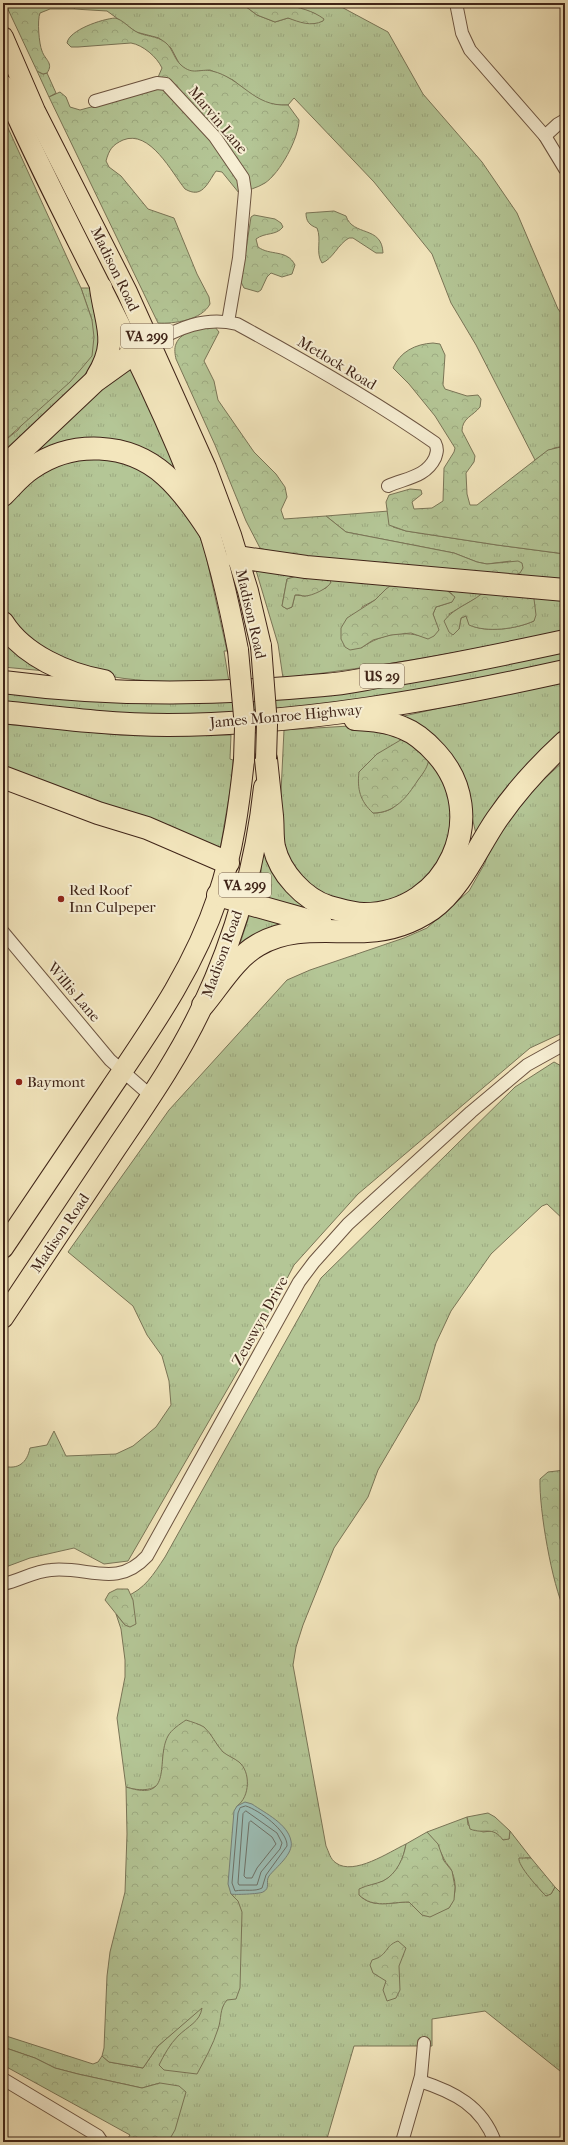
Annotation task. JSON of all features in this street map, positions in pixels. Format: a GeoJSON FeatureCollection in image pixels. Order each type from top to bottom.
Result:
{"type":"FeatureCollection","features":[{"type":"Feature","properties":{"kind":"highway"},"geometry":{"type":"LineString","coordinates":[[95,381],[106,364],[110,346],[110,331],[102,288]]}},
{"type":"Feature","properties":{"kind":"highway"},"geometry":{"type":"LineString","coordinates":[[3,468],[95,381],[142,348]]}},
{"type":"Feature","properties":{"kind":"highway"},"geometry":{"type":"LineString","coordinates":[[3,495],[31,468],[60,453],[87,448],[113,450],[137,458],[164,474],[176,485],[209,530]]}},
{"type":"Feature","properties":{"kind":"highway"},"geometry":{"type":"LineString","coordinates":[[237,557],[306,567],[565,590]]}},
{"type":"Feature","properties":{"kind":"highway"},"geometry":{"type":"LineString","coordinates":[[3,623],[29,649],[53,664],[77,675],[132,686],[196,693]]}},
{"type":"Feature","properties":{"kind":"highway","name":"James Monroe Highway"},"geometry":{"type":"LineString","coordinates":[[3,682],[78,690],[196,693],[325,685],[424,670],[565,641]]}},
{"type":"Feature","properties":{"kind":"highway","name":"James Monroe Highway"},"geometry":{"type":"LineString","coordinates":[[3,712],[81,721],[168,725],[320,716],[407,704],[565,671]]}},
{"type":"Feature","properties":{"kind":"highway"},"geometry":{"type":"LineString","coordinates":[[266,759],[274,846],[287,874],[308,896],[321,904],[348,913],[364,914],[383,912],[397,908],[428,890],[444,872],[454,853],[463,825],[460,798],[450,772],[430,747],[418,736],[403,728],[378,722],[320,716]]}},
{"type":"Feature","properties":{"kind":"highway"},"geometry":{"type":"LineString","coordinates":[[203,1005],[243,956],[269,939],[300,931],[367,931],[391,928],[419,917],[433,908],[456,883],[494,824],[522,786],[565,742]]}},
{"type":"Feature","properties":{"kind":"highway"},"geometry":{"type":"LineString","coordinates":[[3,777],[98,813],[147,828],[228,863]]}},
{"type":"Feature","properties":{"kind":"highway"},"geometry":{"type":"LineString","coordinates":[[218,896],[242,901],[302,920],[348,930]]}},
{"type":"Feature","properties":{"kind":"main road","name":"Madison Road"},"geometry":{"type":"LineString","coordinates":[[3,37],[35,110],[127,292],[142,348],[209,530],[221,571],[238,650],[245,726],[244,760],[237,821],[228,863],[206,929],[182,980],[123,1071],[3,1248]]}},
{"type":"Feature","properties":{"kind":"main road","name":"Madison Road"},"geometry":{"type":"LineString","coordinates":[[3,85],[102,288],[142,348],[219,501],[237,557],[261,646],[267,725],[266,759],[261,816],[242,901],[224,956],[203,1005],[183,1044],[151,1096],[3,1318]]}},
{"type":"Feature","properties":{"kind":"street"},"geometry":{"type":"LineString","coordinates":[[456,3],[462,33],[470,50],[545,136],[565,169]]}},
{"type":"Feature","properties":{"kind":"street","name":"Marvin Lane"},"geometry":{"type":"LineString","coordinates":[[95,101],[157,83],[166,84],[215,137],[244,178],[245,192],[239,258],[228,322]]}},
{"type":"Feature","properties":{"kind":"street"},"geometry":{"type":"LineString","coordinates":[[545,136],[558,124],[565,120]]}},
{"type":"Feature","properties":{"kind":"street","name":"Metlock Road"},"geometry":{"type":"LineString","coordinates":[[142,348],[176,330],[210,321],[238,324],[289,352],[407,424],[435,443],[437,453],[432,465],[426,471],[388,486]]}},
{"type":"Feature","properties":{"kind":"street","name":"Willis Lane"},"geometry":{"type":"LineString","coordinates":[[3,932],[102,1050],[151,1096]]}},
{"type":"Feature","properties":{"kind":"street","name":"Zeuswyn Drive"},"geometry":{"type":"LineString","coordinates":[[3,1584],[36,1572],[51,1570],[66,1569],[109,1575],[122,1573],[140,1563],[147,1556],[299,1282],[314,1262],[348,1224],[498,1088],[527,1065],[563,1045],[565,1046]]}},
{"type":"Feature","properties":{"kind":"street"},"geometry":{"type":"LineString","coordinates":[[402,2142],[420,2081],[424,2043]]}},
{"type":"Feature","properties":{"kind":"street"},"geometry":{"type":"LineString","coordinates":[[3,2079],[98,2136],[102,2142]]}},
{"type":"Feature","properties":{"kind":"street"},"geometry":{"type":"LineString","coordinates":[[420,2081],[449,2091],[468,2102],[485,2121],[495,2142]]}},
{"type":"Feature","properties":{"kind":"green space"},"geometry":{"type":"Polygon","coordinates":[[[5,3],[78,3],[74,9],[50,9],[40,13],[39,38],[43,54],[50,67],[47,73],[43,74],[37,71],[5,3]]]}},
{"type":"Feature","properties":{"kind":"green space"},"geometry":{"type":"Polygon","coordinates":[[[78,3],[241,3],[257,15],[275,22],[288,18],[314,23],[316,14],[297,7],[270,3],[334,3],[388,32],[423,94],[482,162],[517,213],[558,309],[565,318],[565,446],[554,448],[535,460],[476,345],[451,303],[432,254],[374,182],[294,98],[288,105],[265,103],[247,92],[233,80],[210,70],[190,72],[180,65],[171,48],[159,38],[136,32],[107,11],[74,9],[78,3]]]}},
{"type":"Feature","properties":{"kind":"green space"},"geometry":{"type":"Polygon","coordinates":[[[241,3],[273,4],[295,7],[306,10],[324,19],[319,23],[314,24],[288,18],[275,22],[257,15],[241,3]]]}},
{"type":"Feature","properties":{"kind":"green space"},"geometry":{"type":"Polygon","coordinates":[[[115,18],[139,33],[162,40],[168,45],[179,63],[185,68],[193,71],[212,71],[232,80],[256,97],[266,102],[288,105],[299,120],[296,136],[288,154],[277,171],[262,185],[239,193],[222,172],[216,171],[204,189],[191,192],[185,189],[167,164],[151,146],[133,138],[123,140],[116,144],[108,154],[106,161],[109,167],[121,176],[148,209],[174,218],[197,274],[209,297],[210,304],[201,314],[179,322],[158,323],[49,97],[60,92],[66,97],[70,107],[80,110],[147,92],[153,89],[162,68],[153,56],[140,46],[131,43],[71,47],[67,43],[69,38],[87,26],[102,20],[115,18]]]}},
{"type":"Feature","properties":{"kind":"green space"},"geometry":{"type":"Polygon","coordinates":[[[37,71],[43,74],[47,73],[56,93],[49,97],[37,71]]]}},
{"type":"Feature","properties":{"kind":"green space"},"geometry":{"type":"Polygon","coordinates":[[[3,117],[81,288],[92,320],[94,337],[92,356],[70,382],[3,442],[3,117]]]}},
{"type":"Feature","properties":{"kind":"green space"},"geometry":{"type":"Polygon","coordinates":[[[334,211],[346,216],[355,227],[378,238],[383,253],[376,253],[353,238],[349,238],[326,261],[322,263],[319,255],[319,237],[317,228],[308,222],[306,213],[334,211]]]}},
{"type":"Feature","properties":{"kind":"green space"},"geometry":{"type":"Polygon","coordinates":[[[254,215],[275,219],[281,223],[283,227],[277,232],[263,235],[256,239],[258,247],[263,250],[288,257],[295,265],[292,274],[282,277],[271,273],[267,277],[261,290],[258,292],[244,288],[241,282],[251,217],[254,215]]]}},
{"type":"Feature","properties":{"kind":"green space"},"geometry":{"type":"Polygon","coordinates":[[[81,288],[90,288],[104,356],[3,460],[3,442],[18,430],[92,320],[81,288]]]}},
{"type":"Feature","properties":{"kind":"green space"},"geometry":{"type":"Polygon","coordinates":[[[215,327],[219,332],[204,361],[214,381],[218,400],[254,452],[276,474],[285,487],[287,497],[281,510],[284,519],[326,516],[346,532],[454,553],[477,562],[487,564],[518,561],[522,563],[523,568],[520,573],[513,576],[485,572],[286,557],[260,548],[246,521],[215,445],[176,359],[175,346],[179,339],[193,331],[215,327]]]}},
{"type":"Feature","properties":{"kind":"green space"},"geometry":{"type":"Polygon","coordinates":[[[433,343],[440,344],[445,355],[443,385],[445,389],[467,396],[478,395],[481,399],[480,407],[466,420],[462,427],[462,431],[475,456],[474,462],[466,473],[467,494],[470,505],[477,505],[548,450],[565,446],[565,554],[406,531],[389,525],[386,502],[389,495],[410,489],[421,490],[422,494],[412,502],[414,509],[432,508],[443,501],[444,468],[455,448],[435,416],[409,384],[393,368],[404,353],[414,347],[433,343]]]}},
{"type":"Feature","properties":{"kind":"green space"},"geometry":{"type":"Polygon","coordinates":[[[127,367],[133,370],[184,478],[144,455],[32,460],[62,421],[127,367]]]}},
{"type":"Feature","properties":{"kind":"green space"},"geometry":{"type":"Polygon","coordinates":[[[92,454],[150,470],[196,526],[205,551],[227,651],[224,651],[229,682],[136,680],[90,672],[68,665],[42,652],[30,642],[3,613],[3,507],[6,501],[39,470],[92,454]]]}},
{"type":"Feature","properties":{"kind":"green space"},"geometry":{"type":"Polygon","coordinates":[[[389,511],[393,527],[406,531],[565,554],[565,584],[466,571],[513,576],[511,561],[487,564],[477,562],[454,553],[346,532],[326,516],[389,511]]]}},
{"type":"Feature","properties":{"kind":"green space"},"geometry":{"type":"Polygon","coordinates":[[[255,567],[297,576],[287,579],[282,606],[287,609],[292,607],[295,595],[305,596],[326,588],[331,582],[328,579],[421,583],[386,589],[375,600],[362,607],[361,648],[377,639],[394,634],[410,634],[428,638],[438,630],[433,614],[436,607],[452,602],[452,594],[439,584],[487,589],[480,596],[449,614],[459,629],[461,618],[466,616],[470,625],[485,629],[510,628],[534,621],[525,592],[565,595],[565,630],[425,658],[283,678],[278,644],[255,567]]]}},
{"type":"Feature","properties":{"kind":"green space"},"geometry":{"type":"Polygon","coordinates":[[[297,576],[328,579],[331,582],[324,589],[312,595],[295,595],[292,607],[287,609],[282,606],[287,579],[297,576]]]}},
{"type":"Feature","properties":{"kind":"green space"},"geometry":{"type":"Polygon","coordinates":[[[421,583],[439,584],[455,597],[452,602],[436,607],[433,614],[439,630],[434,636],[428,639],[411,633],[391,635],[373,640],[361,648],[350,650],[345,647],[341,639],[341,628],[347,618],[375,600],[390,586],[421,583]]]}},
{"type":"Feature","properties":{"kind":"green space"},"geometry":{"type":"Polygon","coordinates":[[[487,589],[525,592],[534,599],[536,615],[534,621],[510,628],[484,629],[469,625],[466,616],[461,618],[459,629],[453,635],[449,632],[444,621],[448,616],[477,598],[487,589]]]}},
{"type":"Feature","properties":{"kind":"green space"},"geometry":{"type":"Polygon","coordinates":[[[3,631],[67,673],[3,667],[3,631]]]}},
{"type":"Feature","properties":{"kind":"green space"},"geometry":{"type":"Polygon","coordinates":[[[565,649],[565,665],[460,686],[259,714],[125,714],[3,705],[3,690],[107,699],[565,649]]]}},
{"type":"Feature","properties":{"kind":"green space"},"geometry":{"type":"Polygon","coordinates":[[[565,680],[565,738],[476,834],[467,795],[402,720],[404,716],[565,680]]]}},
{"type":"Feature","properties":{"kind":"green space"},"geometry":{"type":"Polygon","coordinates":[[[3,724],[121,735],[231,735],[230,759],[233,760],[231,785],[220,850],[3,772],[3,724]]]}},
{"type":"Feature","properties":{"kind":"green space"},"geometry":{"type":"Polygon","coordinates":[[[349,726],[415,740],[377,754],[359,772],[373,813],[389,810],[395,806],[419,778],[429,758],[456,803],[443,864],[397,901],[355,904],[326,896],[309,884],[296,870],[282,844],[280,813],[284,730],[349,726]]]}},
{"type":"Feature","properties":{"kind":"green space"},"geometry":{"type":"Polygon","coordinates":[[[404,738],[429,758],[427,767],[400,803],[388,810],[373,813],[365,804],[360,794],[359,772],[377,754],[404,738]]]}},
{"type":"Feature","properties":{"kind":"green space"},"geometry":{"type":"Polygon","coordinates":[[[565,760],[565,1037],[560,1034],[530,1048],[358,1194],[294,1265],[249,1352],[128,1561],[104,1564],[74,1548],[30,1558],[3,1568],[3,1466],[13,1467],[21,1464],[27,1458],[30,1448],[47,1445],[54,1431],[66,1456],[116,1454],[133,1446],[156,1427],[171,1405],[169,1381],[162,1356],[147,1335],[133,1306],[68,1252],[169,1110],[287,980],[310,970],[404,938],[427,928],[469,891],[485,863],[492,840],[530,792],[565,760]]]}},
{"type":"Feature","properties":{"kind":"green space"},"geometry":{"type":"Polygon","coordinates":[[[261,846],[310,909],[252,898],[261,878],[261,846]]]}},
{"type":"Feature","properties":{"kind":"green space"},"geometry":{"type":"Polygon","coordinates":[[[251,910],[299,924],[234,962],[251,910]]]}},
{"type":"Feature","properties":{"kind":"green space"},"geometry":{"type":"Polygon","coordinates":[[[554,1062],[565,1068],[565,1221],[547,1204],[542,1206],[491,1254],[451,1311],[436,1343],[419,1400],[378,1470],[368,1497],[334,1548],[303,1625],[296,1647],[293,1665],[326,1846],[331,1857],[336,1863],[343,1866],[352,1867],[362,1865],[381,1857],[406,1844],[402,1859],[397,1869],[390,1877],[381,1882],[368,1886],[359,1895],[370,1902],[382,1904],[409,1902],[422,1915],[449,1908],[454,1895],[454,1877],[437,1845],[427,1832],[467,1817],[468,1825],[483,1832],[491,1831],[509,1839],[510,1831],[531,1858],[525,1858],[536,1883],[542,1892],[551,1894],[555,1887],[565,1897],[565,2075],[485,2011],[432,2019],[432,2046],[354,2046],[326,2142],[126,2142],[160,2083],[142,2088],[78,2074],[55,2068],[35,2058],[3,2047],[3,2035],[93,2064],[98,2062],[102,2056],[109,2062],[143,2068],[158,2046],[195,2013],[186,1721],[176,1729],[170,1737],[164,1750],[162,1775],[157,1785],[153,1788],[142,1790],[126,1787],[117,1718],[125,1677],[125,1660],[121,1629],[116,1614],[125,1625],[125,1597],[143,1586],[165,1557],[321,1278],[515,1087],[554,1062]]]}},
{"type":"Feature","properties":{"kind":"green space"},"geometry":{"type":"Polygon","coordinates":[[[565,1470],[565,1611],[555,1584],[547,1546],[540,1492],[540,1479],[548,1472],[565,1470]]]}},
{"type":"Feature","properties":{"kind":"green space"},"geometry":{"type":"Polygon","coordinates":[[[117,1589],[128,1589],[133,1600],[136,1624],[130,1627],[125,1625],[105,1600],[109,1593],[117,1589]]]}},
{"type":"Feature","properties":{"kind":"green space"},"geometry":{"type":"Polygon","coordinates":[[[186,1720],[204,1727],[223,1752],[243,1766],[247,1778],[247,1791],[237,1806],[231,1894],[238,1901],[242,1912],[240,1988],[236,1999],[227,2000],[224,2003],[216,2035],[197,2074],[164,2070],[159,2065],[172,2042],[193,2024],[199,2017],[202,2008],[158,2046],[143,2068],[109,2062],[102,2056],[104,2048],[107,1976],[110,1952],[125,1892],[127,1834],[126,1787],[141,1790],[151,1789],[157,1784],[160,1776],[164,1746],[168,1736],[173,1729],[186,1720]]]}},
{"type":"Feature","properties":{"kind":"green space"},"geometry":{"type":"Polygon","coordinates":[[[488,1813],[495,1817],[510,1831],[509,1839],[503,1840],[499,1835],[492,1832],[475,1831],[470,1829],[467,1817],[488,1813]]]}},
{"type":"Feature","properties":{"kind":"green space"},"geometry":{"type":"Polygon","coordinates":[[[427,1832],[438,1844],[444,1861],[452,1871],[455,1887],[454,1900],[449,1908],[430,1917],[422,1915],[409,1902],[382,1904],[370,1902],[359,1895],[359,1889],[388,1878],[396,1870],[402,1860],[406,1844],[427,1832]]]}},
{"type":"Feature","properties":{"kind":"green space"},"geometry":{"type":"Polygon","coordinates":[[[519,1858],[531,1858],[555,1887],[551,1894],[546,1896],[539,1889],[525,1872],[519,1858]]]}},
{"type":"Feature","properties":{"kind":"green space"},"geometry":{"type":"Polygon","coordinates":[[[398,1941],[406,1948],[399,1966],[400,1990],[396,1998],[387,2001],[383,1990],[386,1981],[373,1973],[370,1965],[372,1960],[381,1956],[390,1945],[398,1941]]]}},
{"type":"Feature","properties":{"kind":"green space"},"geometry":{"type":"Polygon","coordinates":[[[3,2047],[35,2058],[55,2068],[78,2074],[142,2088],[160,2083],[179,2086],[186,2092],[175,2130],[168,2142],[126,2142],[130,2135],[3,2065],[3,2047]]]}},
{"type":"Feature","properties":{"kind":"water"},"geometry":{"type":"Polygon","coordinates":[[[245,1802],[252,1804],[281,1824],[289,1835],[291,1846],[290,1851],[284,1860],[269,1876],[267,1889],[263,1892],[257,1893],[231,1894],[228,1884],[234,1811],[237,1806],[245,1802]]]}},
{"type":"Feature","properties":{"kind":"place","name":"Red Roof Inn Culpeper"},"geometry":{"type":"Point","coordinates":[61,899]}},
{"type":"Feature","properties":{"kind":"place","name":"Baymont"},"geometry":{"type":"Point","coordinates":[19,1082]}}]}
